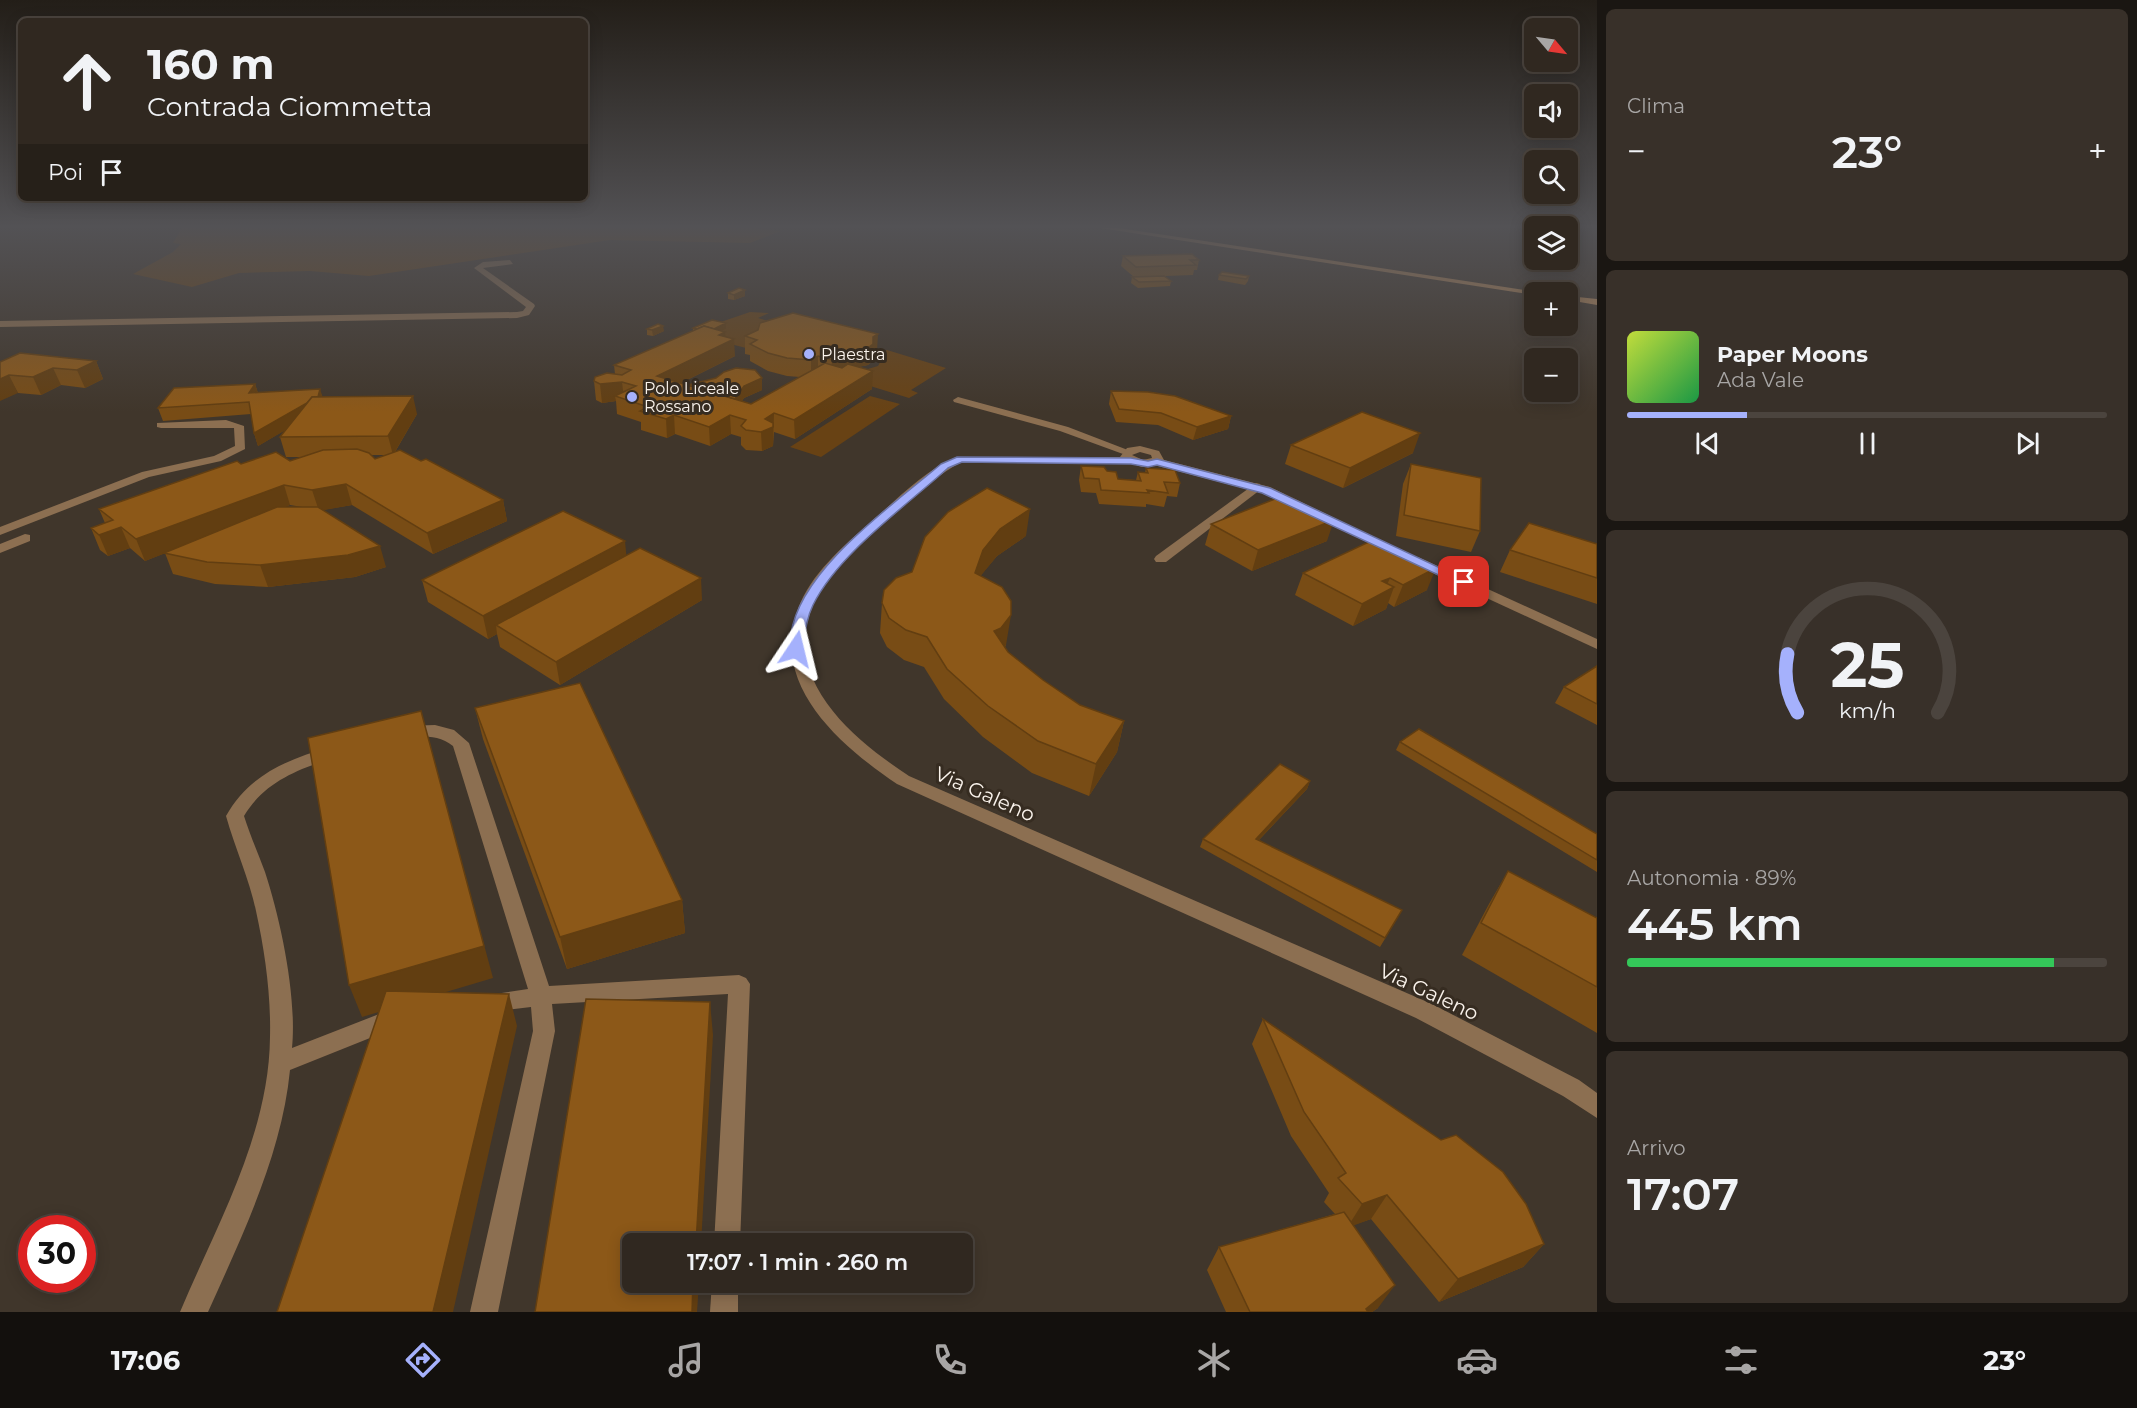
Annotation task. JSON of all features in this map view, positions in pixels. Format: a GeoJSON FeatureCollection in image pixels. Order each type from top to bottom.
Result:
{"type":"FeatureCollection","features":[{"type":"Feature","properties":{"kind":"main road"},"geometry":{"type":"LineString","coordinates":[[1509,289],[1524,291]]}},
{"type":"Feature","properties":{"kind":"main road"},"geometry":{"type":"LineString","coordinates":[[1578,299],[1597,302]]}},
{"type":"Feature","properties":{"kind":"street"},"geometry":{"type":"LineString","coordinates":[[0,324],[517,315],[526,313],[531,306],[508,289]]}},
{"type":"Feature","properties":{"kind":"street"},"geometry":{"type":"LineString","coordinates":[[958,400],[1064,429],[1129,456]]}},
{"type":"Feature","properties":{"kind":"street"},"geometry":{"type":"LineString","coordinates":[[0,531],[146,474],[218,459],[240,447],[239,426],[226,423],[161,426]]}},
{"type":"Feature","properties":{"kind":"street","name":"Via Galeno"},"geometry":{"type":"LineString","coordinates":[[1597,645],[1256,487],[1157,462],[1148,464],[1129,456],[960,459],[945,466],[843,555],[822,579],[806,606],[799,626],[796,649],[804,681],[823,712],[876,764],[903,780],[1424,1011],[1561,1082],[1597,1107]]}},
{"type":"Feature","properties":{"kind":"street"},"geometry":{"type":"LineString","coordinates":[[1161,560],[1256,487]]}},
{"type":"Feature","properties":{"kind":"street"},"geometry":{"type":"LineString","coordinates":[[0,549],[25,538]]}},
{"type":"Feature","properties":{"kind":"street"},"geometry":{"type":"LineString","coordinates":[[386,735],[428,729],[450,733],[461,743],[542,996],[544,1031],[484,1312]]}},
{"type":"Feature","properties":{"kind":"street"},"geometry":{"type":"LineString","coordinates":[[194,1312],[238,1209],[262,1142],[279,1064],[281,1005],[270,942],[258,880],[235,816],[245,797],[272,774],[346,748]]}},
{"type":"Feature","properties":{"kind":"street"},"geometry":{"type":"LineString","coordinates":[[466,1006],[542,996],[739,984],[728,1233]]}},
{"type":"Feature","properties":{"kind":"street"},"geometry":{"type":"LineString","coordinates":[[279,1064],[367,1027],[409,1014]]}},
{"type":"Feature","properties":{"kind":"street"},"geometry":{"type":"LineString","coordinates":[[724,1312],[725,1293]]}},
{"type":"Feature","properties":{"kind":"shaded area"},"geometry":{"type":"Polygon","coordinates":[[[750,312],[769,313],[758,318],[790,327],[746,348],[707,338],[712,325],[750,312]]]}},
{"type":"Feature","properties":{"kind":"shaded area"},"geometry":{"type":"Polygon","coordinates":[[[887,350],[946,368],[911,390],[918,393],[909,398],[841,377],[878,366],[882,359],[880,354],[887,350]]]}},
{"type":"Feature","properties":{"kind":"shaded area"},"geometry":{"type":"Polygon","coordinates":[[[870,396],[900,404],[821,457],[790,447],[870,396]]]}},
{"type":"Feature","properties":{"kind":"building"},"geometry":{"type":"Polygon","coordinates":[[[736,289],[745,290],[734,295],[728,293],[736,289]]]}},
{"type":"Feature","properties":{"kind":"building"},"geometry":{"type":"Polygon","coordinates":[[[793,313],[878,334],[873,337],[873,344],[869,347],[844,353],[832,360],[818,356],[811,360],[787,358],[768,353],[750,344],[757,340],[745,336],[758,330],[760,323],[793,313]]]}},
{"type":"Feature","properties":{"kind":"building"},"geometry":{"type":"Polygon","coordinates":[[[712,320],[726,323],[714,329],[704,326],[693,328],[712,320]]]}},
{"type":"Feature","properties":{"kind":"building"},"geometry":{"type":"Polygon","coordinates":[[[658,324],[663,326],[652,330],[647,329],[658,324]]]}},
{"type":"Feature","properties":{"kind":"building"},"geometry":{"type":"Polygon","coordinates":[[[704,326],[725,332],[719,335],[734,339],[657,376],[751,404],[825,363],[842,368],[848,364],[873,371],[794,420],[774,413],[765,419],[773,423],[773,427],[761,432],[746,430],[741,426],[746,420],[730,415],[709,427],[674,415],[666,419],[640,411],[648,407],[615,396],[636,386],[622,382],[600,384],[594,381],[595,377],[607,373],[622,375],[631,370],[614,365],[704,326]]]}},
{"type":"Feature","properties":{"kind":"building"},"geometry":{"type":"Polygon","coordinates":[[[20,353],[96,361],[77,370],[53,368],[33,377],[9,375],[0,379],[0,362],[20,353]]]}},
{"type":"Feature","properties":{"kind":"building"},"geometry":{"type":"Polygon","coordinates":[[[736,368],[755,370],[762,378],[744,386],[735,399],[688,385],[716,378],[736,368]]]}},
{"type":"Feature","properties":{"kind":"building"},"geometry":{"type":"Polygon","coordinates":[[[255,384],[249,393],[320,389],[318,397],[312,397],[307,403],[254,433],[249,402],[158,408],[174,388],[255,384]]]}},
{"type":"Feature","properties":{"kind":"building"},"geometry":{"type":"Polygon","coordinates":[[[1111,391],[1148,392],[1175,396],[1231,416],[1197,427],[1161,413],[1119,409],[1111,391]]]}},
{"type":"Feature","properties":{"kind":"building"},"geometry":{"type":"Polygon","coordinates":[[[413,396],[388,436],[280,437],[312,397],[413,396]]]}},
{"type":"Feature","properties":{"kind":"building"},"geometry":{"type":"Polygon","coordinates":[[[1362,412],[1420,433],[1350,468],[1291,445],[1362,412]]]}},
{"type":"Feature","properties":{"kind":"building"},"geometry":{"type":"Polygon","coordinates":[[[357,449],[369,453],[375,459],[400,450],[421,461],[426,459],[503,500],[427,533],[346,484],[312,490],[284,485],[136,539],[121,527],[99,535],[91,528],[113,520],[99,509],[237,461],[241,464],[276,452],[290,461],[323,450],[357,449]]]}},
{"type":"Feature","properties":{"kind":"building"},"geometry":{"type":"Polygon","coordinates":[[[1411,464],[1481,478],[1480,531],[1404,515],[1411,464]]]}},
{"type":"Feature","properties":{"kind":"building"},"geometry":{"type":"Polygon","coordinates":[[[1081,466],[1104,467],[1107,471],[1116,472],[1118,479],[1141,481],[1138,472],[1148,473],[1146,468],[1175,470],[1180,483],[1164,482],[1168,493],[1147,490],[1149,493],[1101,490],[1099,479],[1084,478],[1081,466]]]}},
{"type":"Feature","properties":{"kind":"building"},"geometry":{"type":"Polygon","coordinates":[[[987,488],[1030,509],[1000,529],[983,550],[975,573],[1002,587],[1011,601],[1011,615],[1001,628],[994,631],[1008,652],[1043,680],[1080,705],[1124,721],[1096,764],[1038,741],[988,706],[947,669],[927,637],[906,630],[889,618],[882,603],[884,590],[896,578],[912,572],[925,537],[948,512],[987,488]]]}},
{"type":"Feature","properties":{"kind":"building"},"geometry":{"type":"Polygon","coordinates":[[[1285,495],[1334,520],[1258,550],[1211,524],[1285,495]]]}},
{"type":"Feature","properties":{"kind":"building"},"geometry":{"type":"Polygon","coordinates":[[[277,507],[318,507],[380,546],[348,555],[260,565],[207,562],[164,553],[277,507]]]}},
{"type":"Feature","properties":{"kind":"building"},"geometry":{"type":"Polygon","coordinates":[[[563,511],[625,541],[483,616],[422,580],[563,511]]]}},
{"type":"Feature","properties":{"kind":"building"},"geometry":{"type":"Polygon","coordinates":[[[1529,523],[1597,544],[1597,578],[1510,550],[1529,523]]]}},
{"type":"Feature","properties":{"kind":"building"},"geometry":{"type":"Polygon","coordinates":[[[1375,539],[1436,568],[1403,585],[1390,578],[1382,581],[1394,587],[1362,604],[1303,573],[1375,539]]]}},
{"type":"Feature","properties":{"kind":"building"},"geometry":{"type":"Polygon","coordinates":[[[640,548],[701,578],[556,662],[496,625],[640,548]]]}},
{"type":"Feature","properties":{"kind":"building"},"geometry":{"type":"Polygon","coordinates":[[[1597,666],[1597,704],[1564,687],[1597,666]]]}},
{"type":"Feature","properties":{"kind":"building"},"geometry":{"type":"Polygon","coordinates":[[[580,683],[682,900],[560,937],[475,708],[580,683]]]}},
{"type":"Feature","properties":{"kind":"building"},"geometry":{"type":"Polygon","coordinates":[[[421,711],[484,946],[349,985],[308,738],[421,711]]]}},
{"type":"Feature","properties":{"kind":"building"},"geometry":{"type":"Polygon","coordinates":[[[1419,729],[1597,834],[1597,860],[1400,742],[1419,729]]]}},
{"type":"Feature","properties":{"kind":"building"},"geometry":{"type":"Polygon","coordinates":[[[1280,764],[1310,781],[1256,839],[1402,910],[1385,938],[1203,839],[1280,764]]]}},
{"type":"Feature","properties":{"kind":"building"},"geometry":{"type":"Polygon","coordinates":[[[1508,871],[1597,918],[1597,987],[1481,923],[1508,871]]]}},
{"type":"Feature","properties":{"kind":"building"},"geometry":{"type":"Polygon","coordinates":[[[386,991],[509,994],[433,1312],[277,1312],[386,991]]]}},
{"type":"Feature","properties":{"kind":"building"},"geometry":{"type":"Polygon","coordinates":[[[586,999],[710,1002],[697,1233],[622,1233],[622,1293],[693,1293],[692,1312],[535,1312],[586,999]]]}},
{"type":"Feature","properties":{"kind":"building"},"geometry":{"type":"Polygon","coordinates":[[[1263,1019],[1441,1140],[1456,1135],[1503,1172],[1526,1204],[1544,1244],[1458,1279],[1387,1195],[1362,1204],[1338,1178],[1346,1173],[1304,1112],[1263,1019]]]}},
{"type":"Feature","properties":{"kind":"building"},"geometry":{"type":"Polygon","coordinates":[[[1344,1212],[1395,1285],[1366,1309],[1368,1312],[1250,1312],[1219,1247],[1344,1212]]]}},
{"type":"Feature","properties":{"kind":"place","name":"Plaestra"},"geometry":{"type":"Point","coordinates":[809,354]}},
{"type":"Feature","properties":{"kind":"place","name":"Polo Liceale Rossano"},"geometry":{"type":"Point","coordinates":[632,397]}},
{"type":"Feature","properties":{"kind":"route"},"geometry":{"type":"LineString","coordinates":[[796,649],[799,626],[806,606],[822,579],[843,555],[945,466],[960,459],[1131,461],[1148,464],[1157,462],[1240,482],[1266,490],[1464,582]]}}]}
